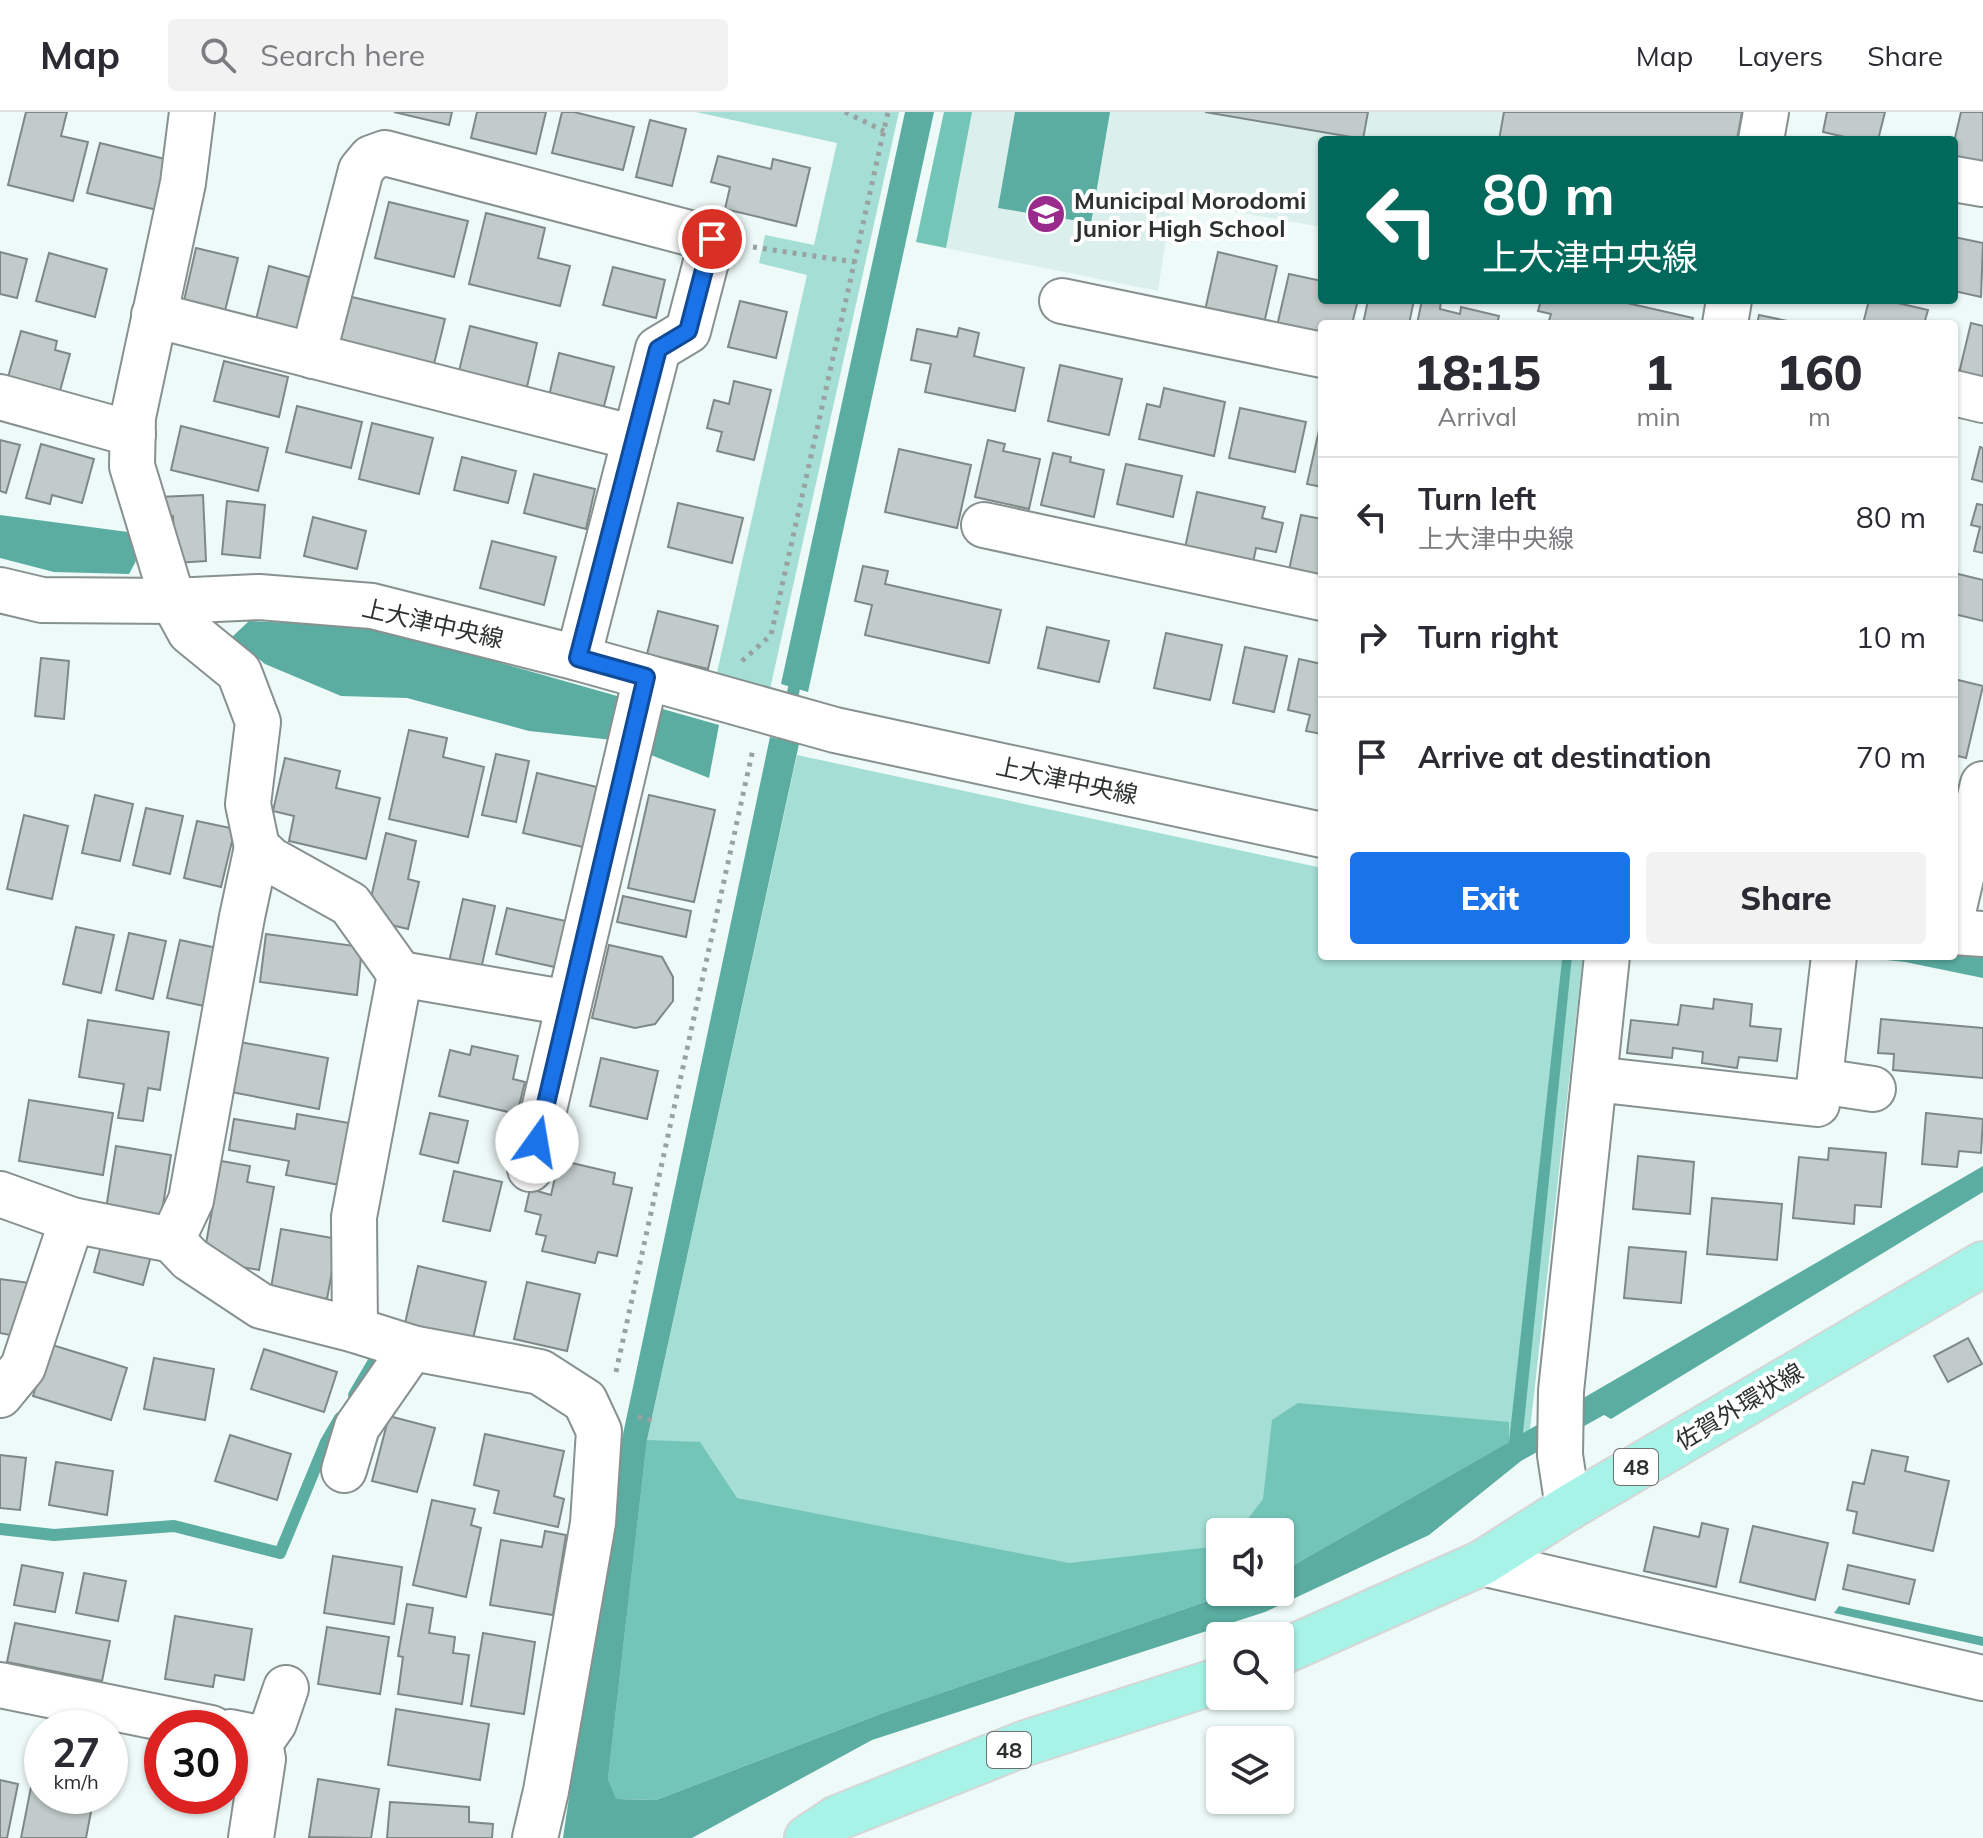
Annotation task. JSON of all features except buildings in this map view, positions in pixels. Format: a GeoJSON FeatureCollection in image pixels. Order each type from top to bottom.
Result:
{"type":"FeatureCollection","features":[{"type":"Feature","properties":{"kind":"main road","name":"佐賀外環状線"},"geometry":{"type":"LineString","coordinates":[[1294,1647],[1482,1563],[1568,1508],[1983,1264]]}},
{"type":"Feature","properties":{"kind":"main road","name":"48"},"geometry":{"type":"LineString","coordinates":[[807,1838],[837,1818],[1023,1744],[1206,1685]]}},
{"type":"Feature","properties":{"kind":"street"},"geometry":{"type":"LineString","coordinates":[[172,1240],[191,1200],[257,847],[248,804],[258,722],[239,672],[190,632],[173,601],[132,466],[133,417],[183,183],[192,112]]}},
{"type":"Feature","properties":{"kind":"street"},"geometry":{"type":"LineString","coordinates":[[1762,136],[1766,112]]}},
{"type":"Feature","properties":{"kind":"street"},"geometry":{"type":"LineString","coordinates":[[313,356],[361,170],[371,158],[385,153],[712,239],[688,331],[658,349],[578,658]]}},
{"type":"Feature","properties":{"kind":"street"},"geometry":{"type":"LineString","coordinates":[[1958,180],[1983,184]]}},
{"type":"Feature","properties":{"kind":"street"},"geometry":{"type":"LineString","coordinates":[[1062,301],[1318,354]]}},
{"type":"Feature","properties":{"kind":"street"},"geometry":{"type":"LineString","coordinates":[[154,315],[635,438]]}},
{"type":"Feature","properties":{"kind":"street"},"geometry":{"type":"LineString","coordinates":[[1958,394],[1983,400]]}},
{"type":"Feature","properties":{"kind":"street"},"geometry":{"type":"LineString","coordinates":[[0,397],[133,434]]}},
{"type":"Feature","properties":{"kind":"street"},"geometry":{"type":"LineString","coordinates":[[984,525],[1318,597]]}},
{"type":"Feature","properties":{"kind":"street","name":"上大津中央線"},"geometry":{"type":"LineString","coordinates":[[0,590],[42,600],[173,601],[259,597],[372,606],[578,658],[813,724],[1318,834]]}},
{"type":"Feature","properties":{"kind":"street"},"geometry":{"type":"LineString","coordinates":[[0,606],[42,600]]}},
{"type":"Feature","properties":{"kind":"street"},"geometry":{"type":"LineString","coordinates":[[530,1169],[646,677]]}},
{"type":"Feature","properties":{"kind":"street"},"geometry":{"type":"LineString","coordinates":[[1958,891],[1983,784]]}},
{"type":"Feature","properties":{"kind":"street"},"geometry":{"type":"LineString","coordinates":[[257,847],[271,860],[350,904],[400,974],[569,1003]]}},
{"type":"Feature","properties":{"kind":"street"},"geometry":{"type":"LineString","coordinates":[[1958,932],[1983,934]]}},
{"type":"Feature","properties":{"kind":"street"},"geometry":{"type":"LineString","coordinates":[[1568,1508],[1560,1455],[1561,1391],[1607,960]]}},
{"type":"Feature","properties":{"kind":"street"},"geometry":{"type":"LineString","coordinates":[[1594,1079],[1817,1104],[1833,961]]}},
{"type":"Feature","properties":{"kind":"street"},"geometry":{"type":"LineString","coordinates":[[355,1330],[354,1217],[400,974]]}},
{"type":"Feature","properties":{"kind":"street"},"geometry":{"type":"LineString","coordinates":[[1820,1081],[1873,1089]]}},
{"type":"Feature","properties":{"kind":"street"},"geometry":{"type":"LineString","coordinates":[[0,1194],[72,1220],[172,1240],[190,1259],[261,1306],[412,1348],[540,1372],[585,1401],[599,1431],[593,1523],[535,1838]]}},
{"type":"Feature","properties":{"kind":"street"},"geometry":{"type":"LineString","coordinates":[[0,1395],[23,1367],[72,1220]]}},
{"type":"Feature","properties":{"kind":"street"},"geometry":{"type":"LineString","coordinates":[[344,1470],[357,1427],[412,1348]]}},
{"type":"Feature","properties":{"kind":"street"},"geometry":{"type":"LineString","coordinates":[[1482,1563],[1983,1678]]}},
{"type":"Feature","properties":{"kind":"street"},"geometry":{"type":"LineString","coordinates":[[0,1685],[144,1714]]}},
{"type":"Feature","properties":{"kind":"street"},"geometry":{"type":"LineString","coordinates":[[248,1736],[274,1723],[286,1688]]}},
{"type":"Feature","properties":{"kind":"street"},"geometry":{"type":"LineString","coordinates":[[248,1741],[263,1759],[251,1838]]}},
{"type":"Feature","properties":{"kind":"path"},"geometry":{"type":"LineString","coordinates":[[845,112],[884,131]]}},
{"type":"Feature","properties":{"kind":"path"},"geometry":{"type":"LineString","coordinates":[[592,1416],[609,1402],[746,705],[737,666],[771,635],[888,112]]}},
{"type":"Feature","properties":{"kind":"path"},"geometry":{"type":"LineString","coordinates":[[712,239],[855,262]]}},
{"type":"Feature","properties":{"kind":"shaded area"},"geometry":{"type":"Polygon","coordinates":[[[696,112],[899,112],[770,689],[716,677],[807,275],[759,263],[765,235],[814,245],[837,143],[696,112]]]}},
{"type":"Feature","properties":{"kind":"shaded area"},"geometry":{"type":"Polygon","coordinates":[[[905,112],[934,112],[808,692],[781,684],[905,112]]]}},
{"type":"Feature","properties":{"kind":"shaded area","name":"Municipal Morodomi Junior High School"},"geometry":{"type":"Polygon","coordinates":[[[944,112],[1753,112],[1749,136],[1318,136],[1318,226],[1172,201],[1158,291],[916,242],[944,112]]]}},
{"type":"Feature","properties":{"kind":"shaded area"},"geometry":{"type":"Polygon","coordinates":[[[944,112],[972,112],[946,248],[916,242],[944,112]]]}},
{"type":"Feature","properties":{"kind":"shaded area"},"geometry":{"type":"Polygon","coordinates":[[[1015,112],[1110,112],[1091,223],[998,208],[1015,112]]]}},
{"type":"Feature","properties":{"kind":"shaded area"},"geometry":{"type":"Polygon","coordinates":[[[0,515],[128,532],[136,561],[129,574],[54,572],[0,558],[0,515]]]}},
{"type":"Feature","properties":{"kind":"shaded area"},"geometry":{"type":"Polygon","coordinates":[[[249,621],[375,627],[719,725],[709,778],[613,740],[529,731],[407,698],[341,696],[265,664],[232,637],[249,621]]]}},
{"type":"Feature","properties":{"kind":"shaded area"},"geometry":{"type":"Polygon","coordinates":[[[770,737],[799,744],[647,1440],[608,1779],[616,1799],[656,1800],[883,1713],[1206,1602],[1206,1606],[1278,1606],[1234,1622],[1206,1622],[1206,1631],[872,1740],[692,1838],[563,1838],[622,1439],[770,737]]]}},
{"type":"Feature","properties":{"kind":"shaded area"},"geometry":{"type":"Polygon","coordinates":[[[797,755],[1318,867],[1318,960],[1583,960],[1530,1430],[1294,1565],[1294,1518],[1206,1518],[1206,1602],[883,1713],[608,1779],[647,1440],[797,755]]]}},
{"type":"Feature","properties":{"kind":"shaded area"},"geometry":{"type":"Polygon","coordinates":[[[1958,955],[1983,958],[1983,978],[1886,960],[1958,960],[1958,955]]]}},
{"type":"Feature","properties":{"kind":"shaded area"},"geometry":{"type":"Polygon","coordinates":[[[1562,960],[1572,960],[1523,1433],[1983,1166],[1983,1192],[1611,1419],[1604,1415],[1521,1461],[1429,1535],[1294,1598],[1294,1565],[1509,1442],[1562,960]]]}},
{"type":"Feature","properties":{"kind":"shaded area"},"geometry":{"type":"Polygon","coordinates":[[[1298,1403],[1509,1422],[1509,1442],[1294,1565],[1294,1518],[1249,1518],[1263,1499],[1272,1420],[1298,1403]]]}},
{"type":"Feature","properties":{"kind":"shaded area"},"geometry":{"type":"Polygon","coordinates":[[[647,1440],[700,1442],[737,1498],[1069,1563],[1206,1548],[1206,1602],[883,1713],[656,1800],[615,1799],[608,1779],[647,1440]]]}},
{"type":"Feature","properties":{"kind":"shaded area"},"geometry":{"type":"Polygon","coordinates":[[[1839,1606],[1983,1637],[1983,1646],[1834,1613],[1839,1606]]]}},
{"type":"Feature","properties":{"kind":"waterway"},"geometry":{"type":"LineString","coordinates":[[784,740],[794,688]]}},
{"type":"Feature","properties":{"kind":"waterway"},"geometry":{"type":"LineString","coordinates":[[354,1395],[374,1361]]}},
{"type":"Feature","properties":{"kind":"waterway"},"geometry":{"type":"LineString","coordinates":[[0,1529],[54,1535],[174,1526],[280,1553],[326,1442],[340,1418]]}},
{"type":"Feature","properties":{"kind":"place","name":"Municipal Morodomi Junior High School"},"geometry":{"type":"Point","coordinates":[1046,214]}},
{"type":"Feature","properties":{"kind":"route"},"geometry":{"type":"LineString","coordinates":[[537,1142],[646,677],[578,658],[658,349],[688,331],[712,239]]}}]}
